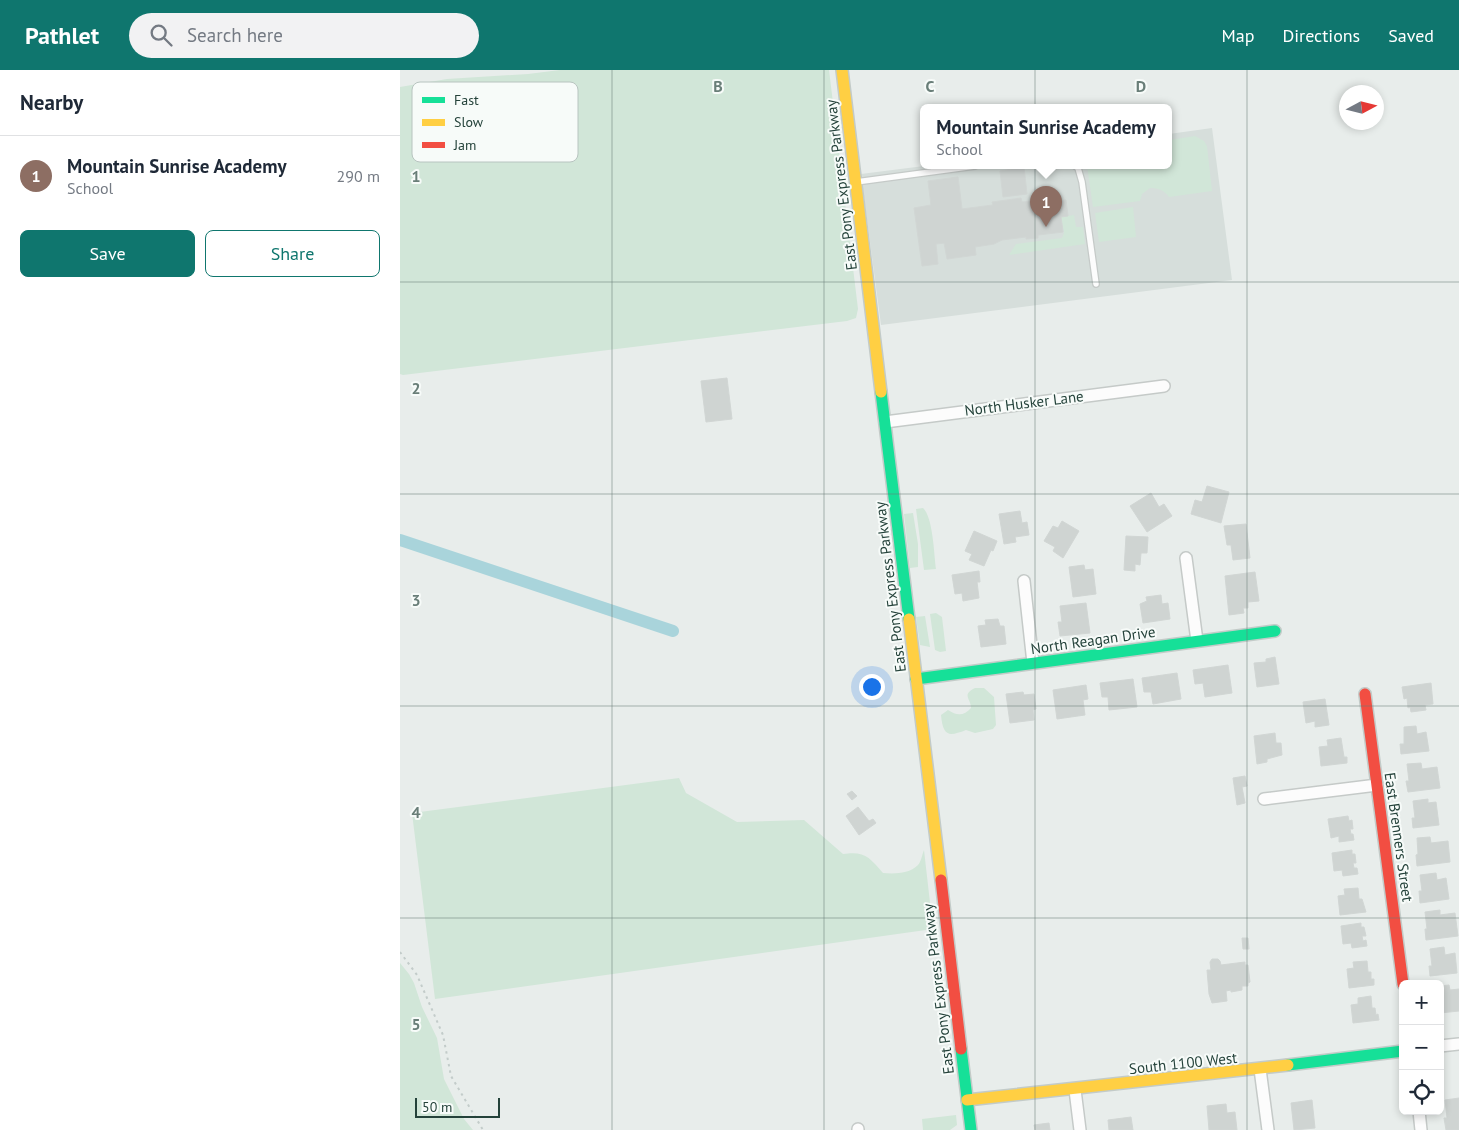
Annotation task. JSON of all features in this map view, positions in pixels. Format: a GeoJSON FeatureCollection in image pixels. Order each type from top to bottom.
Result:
{"type":"FeatureCollection","features":[{"type":"Feature","properties":{"kind":"street","name":"East Pony Express Parkway"},"geometry":{"type":"LineString","coordinates":[[842,70],[971,1130]]}},
{"type":"Feature","properties":{"kind":"street","name":"North Husker Lane"},"geometry":{"type":"LineString","coordinates":[[885,422],[1164,386]]}},
{"type":"Feature","properties":{"kind":"street"},"geometry":{"type":"LineString","coordinates":[[1186,558],[1197,641]]}},
{"type":"Feature","properties":{"kind":"street"},"geometry":{"type":"LineString","coordinates":[[1024,582],[1033,663]]}},
{"type":"Feature","properties":{"kind":"street","name":"North Reagan Drive"},"geometry":{"type":"LineString","coordinates":[[916,679],[1275,631]]}},
{"type":"Feature","properties":{"kind":"street","name":"East Brenners Street"},"geometry":{"type":"LineString","coordinates":[[1365,694],[1402,980]]}},
{"type":"Feature","properties":{"kind":"street"},"geometry":{"type":"LineString","coordinates":[[1264,799],[1377,785]]}},
{"type":"Feature","properties":{"kind":"street"},"geometry":{"type":"LineString","coordinates":[[1444,1046],[1459,1044]]}},
{"type":"Feature","properties":{"kind":"street","name":"South 1100 West"},"geometry":{"type":"LineString","coordinates":[[967,1100],[1075,1090],[1399,1052]]}},
{"type":"Feature","properties":{"kind":"street"},"geometry":{"type":"LineString","coordinates":[[1260,1069],[1268,1130]]}},
{"type":"Feature","properties":{"kind":"street"},"geometry":{"type":"LineString","coordinates":[[1075,1090],[1080,1130]]}},
{"type":"Feature","properties":{"kind":"street"},"geometry":{"type":"LineString","coordinates":[[1420,1115],[1422,1130]]}},
{"type":"Feature","properties":{"kind":"lane"},"geometry":{"type":"LineString","coordinates":[[856,182],[953,169]]}},
{"type":"Feature","properties":{"kind":"lane"},"geometry":{"type":"LineString","coordinates":[[1078,169],[1082,182],[1096,284]]}},
{"type":"Feature","properties":{"kind":"path"},"geometry":{"type":"LineString","coordinates":[[400,952],[417,975],[443,1035],[451,1076],[482,1130]]}},
{"type":"Feature","properties":{"kind":"shaded area"},"geometry":{"type":"Polygon","coordinates":[[[1212,128],[1232,280],[881,325],[861,174],[920,167],[920,169],[1172,169],[1172,134],[1212,128]]]}},
{"type":"Feature","properties":{"kind":"green space"},"geometry":{"type":"Polygon","coordinates":[[[560,70],[829,70],[858,309],[856,318],[847,321],[400,374],[400,87],[412,85],[412,162],[578,162],[578,82],[429,82],[447,79],[560,70]]]}},
{"type":"Feature","properties":{"kind":"green space"},"geometry":{"type":"Polygon","coordinates":[[[1195,136],[1204,141],[1207,146],[1212,191],[1169,197],[1161,190],[1150,188],[1142,194],[1140,201],[1093,207],[1087,169],[1172,169],[1172,140],[1195,136]]]}},
{"type":"Feature","properties":{"kind":"green space"},"geometry":{"type":"Polygon","coordinates":[[[1133,207],[1136,237],[1099,242],[1095,213],[1133,207]]]}},
{"type":"Feature","properties":{"kind":"green space"},"geometry":{"type":"Polygon","coordinates":[[[1074,215],[1076,227],[1083,227],[1085,244],[1009,255],[1016,244],[1062,238],[1064,233],[1061,217],[1074,215]]]}},
{"type":"Feature","properties":{"kind":"green space"},"geometry":{"type":"Polygon","coordinates":[[[923,508],[931,527],[936,569],[924,570],[916,509],[923,508]]]}},
{"type":"Feature","properties":{"kind":"green space"},"geometry":{"type":"Polygon","coordinates":[[[913,513],[918,544],[918,567],[910,568],[904,514],[913,513]]]}},
{"type":"Feature","properties":{"kind":"green space"},"geometry":{"type":"Polygon","coordinates":[[[936,613],[942,617],[946,651],[940,652],[935,650],[930,614],[936,613]]]}},
{"type":"Feature","properties":{"kind":"green space"},"geometry":{"type":"Polygon","coordinates":[[[925,616],[930,647],[920,645],[916,617],[925,616]]]}},
{"type":"Feature","properties":{"kind":"green space"},"geometry":{"type":"Polygon","coordinates":[[[975,688],[984,688],[994,697],[996,725],[993,729],[975,733],[966,730],[955,734],[948,733],[943,727],[941,715],[948,710],[960,714],[966,713],[971,708],[968,693],[975,688]]]}},
{"type":"Feature","properties":{"kind":"green space"},"geometry":{"type":"Polygon","coordinates":[[[679,778],[686,793],[737,822],[804,820],[843,854],[862,854],[883,873],[901,873],[914,868],[920,862],[924,850],[933,929],[435,999],[412,813],[679,778]]]}},
{"type":"Feature","properties":{"kind":"green space"},"geometry":{"type":"Polygon","coordinates":[[[400,963],[414,983],[422,1007],[437,1038],[444,1079],[464,1119],[473,1130],[400,1130],[400,963]]]}},
{"type":"Feature","properties":{"kind":"green space"},"geometry":{"type":"Polygon","coordinates":[[[956,1115],[957,1125],[950,1130],[923,1130],[922,1119],[956,1115]]]}},
{"type":"Feature","properties":{"kind":"building"},"geometry":{"type":"Polygon","coordinates":[[[1024,169],[1027,194],[1003,197],[1000,171],[1024,169]]]}},
{"type":"Feature","properties":{"kind":"building"},"geometry":{"type":"Polygon","coordinates":[[[958,177],[962,209],[993,205],[992,202],[1021,198],[1022,202],[1032,201],[1032,197],[1057,193],[1058,201],[1066,200],[1068,216],[1061,217],[1063,232],[1038,235],[1038,238],[1026,239],[1026,237],[1002,240],[994,244],[975,247],[976,255],[947,259],[944,243],[936,244],[938,264],[922,266],[914,208],[931,205],[928,181],[958,177]]]}},
{"type":"Feature","properties":{"kind":"building"},"geometry":{"type":"Polygon","coordinates":[[[727,378],[732,419],[706,422],[701,381],[727,378]]]}},
{"type":"Feature","properties":{"kind":"building"},"geometry":{"type":"Polygon","coordinates":[[[1207,486],[1229,492],[1221,523],[1191,514],[1195,500],[1202,502],[1207,486]]]}},
{"type":"Feature","properties":{"kind":"building"},"geometry":{"type":"Polygon","coordinates":[[[1151,493],[1159,507],[1164,504],[1172,516],[1147,532],[1130,506],[1151,493]]]}},
{"type":"Feature","properties":{"kind":"building"},"geometry":{"type":"Polygon","coordinates":[[[1020,511],[1022,523],[1027,522],[1029,535],[1015,537],[1016,542],[1004,544],[999,514],[1020,511]]]}},
{"type":"Feature","properties":{"kind":"building"},"geometry":{"type":"Polygon","coordinates":[[[1062,521],[1079,531],[1063,558],[1053,551],[1055,547],[1044,541],[1053,526],[1058,528],[1062,521]]]}},
{"type":"Feature","properties":{"kind":"building"},"geometry":{"type":"Polygon","coordinates":[[[1246,524],[1250,558],[1233,560],[1231,545],[1227,545],[1224,526],[1246,524]]]}},
{"type":"Feature","properties":{"kind":"building"},"geometry":{"type":"Polygon","coordinates":[[[974,531],[997,541],[984,566],[969,560],[972,554],[965,551],[974,531]]]}},
{"type":"Feature","properties":{"kind":"building"},"geometry":{"type":"Polygon","coordinates":[[[1126,536],[1148,537],[1147,553],[1141,553],[1140,565],[1135,564],[1135,571],[1124,570],[1126,536]]]}},
{"type":"Feature","properties":{"kind":"building"},"geometry":{"type":"Polygon","coordinates":[[[1084,565],[1085,570],[1093,569],[1096,594],[1073,597],[1069,567],[1084,565]]]}},
{"type":"Feature","properties":{"kind":"building"},"geometry":{"type":"Polygon","coordinates":[[[979,571],[980,582],[977,582],[979,598],[963,601],[962,593],[955,594],[952,575],[979,571]]]}},
{"type":"Feature","properties":{"kind":"building"},"geometry":{"type":"Polygon","coordinates":[[[1255,572],[1259,601],[1248,602],[1248,608],[1243,608],[1244,613],[1229,615],[1225,576],[1255,572]]]}},
{"type":"Feature","properties":{"kind":"building"},"geometry":{"type":"Polygon","coordinates":[[[1161,595],[1162,604],[1168,603],[1170,619],[1143,623],[1140,604],[1147,601],[1146,597],[1161,595]]]}},
{"type":"Feature","properties":{"kind":"building"},"geometry":{"type":"Polygon","coordinates":[[[1086,603],[1090,633],[1060,636],[1058,622],[1062,622],[1060,606],[1086,603]]]}},
{"type":"Feature","properties":{"kind":"building"},"geometry":{"type":"Polygon","coordinates":[[[998,619],[1000,626],[1004,626],[1006,644],[981,647],[978,626],[986,625],[985,620],[998,619]]]}},
{"type":"Feature","properties":{"kind":"building"},"geometry":{"type":"Polygon","coordinates":[[[1275,657],[1279,684],[1257,687],[1254,663],[1266,662],[1266,659],[1275,657]]]}},
{"type":"Feature","properties":{"kind":"building"},"geometry":{"type":"Polygon","coordinates":[[[1228,665],[1232,693],[1205,697],[1203,683],[1195,684],[1193,670],[1228,665]]]}},
{"type":"Feature","properties":{"kind":"building"},"geometry":{"type":"Polygon","coordinates":[[[1177,673],[1181,699],[1153,704],[1151,692],[1144,692],[1142,678],[1177,673]]]}},
{"type":"Feature","properties":{"kind":"building"},"geometry":{"type":"Polygon","coordinates":[[[1133,679],[1137,707],[1109,710],[1108,697],[1102,697],[1100,683],[1133,679]]]}},
{"type":"Feature","properties":{"kind":"building"},"geometry":{"type":"Polygon","coordinates":[[[1431,683],[1433,704],[1425,705],[1426,710],[1411,712],[1410,707],[1408,708],[1407,698],[1404,699],[1402,687],[1431,683]]]}},
{"type":"Feature","properties":{"kind":"building"},"geometry":{"type":"Polygon","coordinates":[[[1086,685],[1088,699],[1083,700],[1085,715],[1057,719],[1053,690],[1086,685]]]}},
{"type":"Feature","properties":{"kind":"building"},"geometry":{"type":"Polygon","coordinates":[[[1023,692],[1024,695],[1034,694],[1036,709],[1033,710],[1034,720],[1010,723],[1006,694],[1023,692]]]}},
{"type":"Feature","properties":{"kind":"building"},"geometry":{"type":"Polygon","coordinates":[[[1325,699],[1329,725],[1315,727],[1315,721],[1306,723],[1303,702],[1325,699]]]}},
{"type":"Feature","properties":{"kind":"building"},"geometry":{"type":"Polygon","coordinates":[[[1416,726],[1417,734],[1426,732],[1429,751],[1401,754],[1400,744],[1404,744],[1404,727],[1416,726]]]}},
{"type":"Feature","properties":{"kind":"building"},"geometry":{"type":"Polygon","coordinates":[[[1275,733],[1276,743],[1281,743],[1282,755],[1267,759],[1267,762],[1257,764],[1254,736],[1275,733]]]}},
{"type":"Feature","properties":{"kind":"building"},"geometry":{"type":"Polygon","coordinates":[[[1341,738],[1344,757],[1347,757],[1347,763],[1321,766],[1319,747],[1328,746],[1327,740],[1341,738]]]}},
{"type":"Feature","properties":{"kind":"building"},"geometry":{"type":"Polygon","coordinates":[[[1421,763],[1422,769],[1437,767],[1440,788],[1408,792],[1406,781],[1409,781],[1407,764],[1421,763]]]}},
{"type":"Feature","properties":{"kind":"building"},"geometry":{"type":"Polygon","coordinates":[[[1245,776],[1247,786],[1242,787],[1245,803],[1237,805],[1233,778],[1245,776]]]}},
{"type":"Feature","properties":{"kind":"building"},"geometry":{"type":"Polygon","coordinates":[[[852,791],[857,796],[852,800],[847,794],[852,791]]]}},
{"type":"Feature","properties":{"kind":"building"},"geometry":{"type":"Polygon","coordinates":[[[1428,799],[1428,803],[1436,802],[1439,825],[1413,828],[1412,818],[1415,818],[1413,801],[1428,799]]]}},
{"type":"Feature","properties":{"kind":"building"},"geometry":{"type":"Polygon","coordinates":[[[858,807],[869,821],[873,819],[876,823],[859,835],[846,816],[858,807]]]}},
{"type":"Feature","properties":{"kind":"building"},"geometry":{"type":"Polygon","coordinates":[[[1348,816],[1349,821],[1352,820],[1353,829],[1350,829],[1354,840],[1339,842],[1339,836],[1331,838],[1328,819],[1348,816]]]}},
{"type":"Feature","properties":{"kind":"building"},"geometry":{"type":"Polygon","coordinates":[[[1430,837],[1431,843],[1448,841],[1450,862],[1417,866],[1417,838],[1430,837]]]}},
{"type":"Feature","properties":{"kind":"building"},"geometry":{"type":"Polygon","coordinates":[[[1352,850],[1352,854],[1355,854],[1356,863],[1353,863],[1354,868],[1357,868],[1358,874],[1343,876],[1342,870],[1334,871],[1332,853],[1352,850]]]}},
{"type":"Feature","properties":{"kind":"building"},"geometry":{"type":"Polygon","coordinates":[[[1436,873],[1437,880],[1446,878],[1449,899],[1420,903],[1419,891],[1422,891],[1420,875],[1436,873]]]}},
{"type":"Feature","properties":{"kind":"building"},"geometry":{"type":"Polygon","coordinates":[[[1358,888],[1359,899],[1362,899],[1366,912],[1340,915],[1338,896],[1345,895],[1344,889],[1358,888]]]}},
{"type":"Feature","properties":{"kind":"building"},"geometry":{"type":"Polygon","coordinates":[[[1440,910],[1440,915],[1455,913],[1458,936],[1426,940],[1425,912],[1440,910]]]}},
{"type":"Feature","properties":{"kind":"building"},"geometry":{"type":"Polygon","coordinates":[[[1361,923],[1366,936],[1362,936],[1363,941],[1366,940],[1367,946],[1352,948],[1351,943],[1343,944],[1341,926],[1361,923]]]}},
{"type":"Feature","properties":{"kind":"building"},"geometry":{"type":"Polygon","coordinates":[[[1242,938],[1248,938],[1249,949],[1243,949],[1242,938]]]}},
{"type":"Feature","properties":{"kind":"building"},"geometry":{"type":"Polygon","coordinates":[[[1444,947],[1445,955],[1455,953],[1457,973],[1430,976],[1429,966],[1432,966],[1430,949],[1444,947]]]}},
{"type":"Feature","properties":{"kind":"building"},"geometry":{"type":"Polygon","coordinates":[[[1212,959],[1218,959],[1221,965],[1245,962],[1245,965],[1248,965],[1250,982],[1248,986],[1242,986],[1242,990],[1226,991],[1227,1001],[1212,1003],[1209,994],[1207,970],[1211,970],[1210,962],[1212,959]]]}},
{"type":"Feature","properties":{"kind":"building"},"geometry":{"type":"Polygon","coordinates":[[[1367,961],[1368,972],[1371,972],[1371,979],[1374,979],[1374,985],[1349,988],[1347,969],[1354,968],[1353,962],[1367,961]]]}},
{"type":"Feature","properties":{"kind":"building"},"geometry":{"type":"Polygon","coordinates":[[[1449,985],[1450,990],[1459,989],[1459,1011],[1444,1013],[1444,986],[1449,985]]]}},
{"type":"Feature","properties":{"kind":"building"},"geometry":{"type":"Polygon","coordinates":[[[1371,996],[1372,1008],[1375,1008],[1379,1020],[1353,1023],[1351,1005],[1358,1004],[1358,998],[1371,996]]]}},
{"type":"Feature","properties":{"kind":"building"},"geometry":{"type":"Polygon","coordinates":[[[1459,1098],[1459,1130],[1446,1130],[1444,1118],[1447,1118],[1445,1100],[1459,1098]]]}},
{"type":"Feature","properties":{"kind":"building"},"geometry":{"type":"Polygon","coordinates":[[[1312,1100],[1315,1128],[1294,1130],[1291,1103],[1312,1100]]]}},
{"type":"Feature","properties":{"kind":"building"},"geometry":{"type":"Polygon","coordinates":[[[1226,1104],[1227,1113],[1235,1112],[1237,1130],[1209,1130],[1207,1106],[1226,1104]]]}},
{"type":"Feature","properties":{"kind":"building"},"geometry":{"type":"Polygon","coordinates":[[[1131,1117],[1133,1130],[1109,1130],[1108,1120],[1131,1117]]]}},
{"type":"Feature","properties":{"kind":"building"},"geometry":{"type":"Polygon","coordinates":[[[1049,1123],[1050,1130],[1035,1130],[1034,1125],[1049,1123]]]}},
{"type":"Feature","properties":{"kind":"waterway"},"geometry":{"type":"LineString","coordinates":[[400,540],[673,631]]}},
{"type":"Feature","properties":{"kind":"traffic: fast"},"geometry":{"type":"LineString","coordinates":[[881,392],[909,619]]}},
{"type":"Feature","properties":{"kind":"traffic: fast"},"geometry":{"type":"LineString","coordinates":[[916,679],[1275,631]]}},
{"type":"Feature","properties":{"kind":"traffic: fast"},"geometry":{"type":"LineString","coordinates":[[961,1049],[971,1130]]}},
{"type":"Feature","properties":{"kind":"traffic: fast"},"geometry":{"type":"LineString","coordinates":[[1288,1065],[1399,1051]]}},
{"type":"Feature","properties":{"kind":"traffic: slow"},"geometry":{"type":"LineString","coordinates":[[842,70],[881,392]]}},
{"type":"Feature","properties":{"kind":"traffic: slow"},"geometry":{"type":"LineString","coordinates":[[909,619],[941,880]]}},
{"type":"Feature","properties":{"kind":"traffic: slow"},"geometry":{"type":"LineString","coordinates":[[967,1100],[1288,1065]]}},
{"type":"Feature","properties":{"kind":"traffic: jam"},"geometry":{"type":"LineString","coordinates":[[1365,694],[1402,980]]}},
{"type":"Feature","properties":{"kind":"traffic: jam"},"geometry":{"type":"LineString","coordinates":[[941,880],[961,1049]]}},
{"type":"Feature","properties":{"kind":"place","name":"Mountain Sunrise Academy"},"geometry":{"type":"Point","coordinates":[1046,227]}}]}
